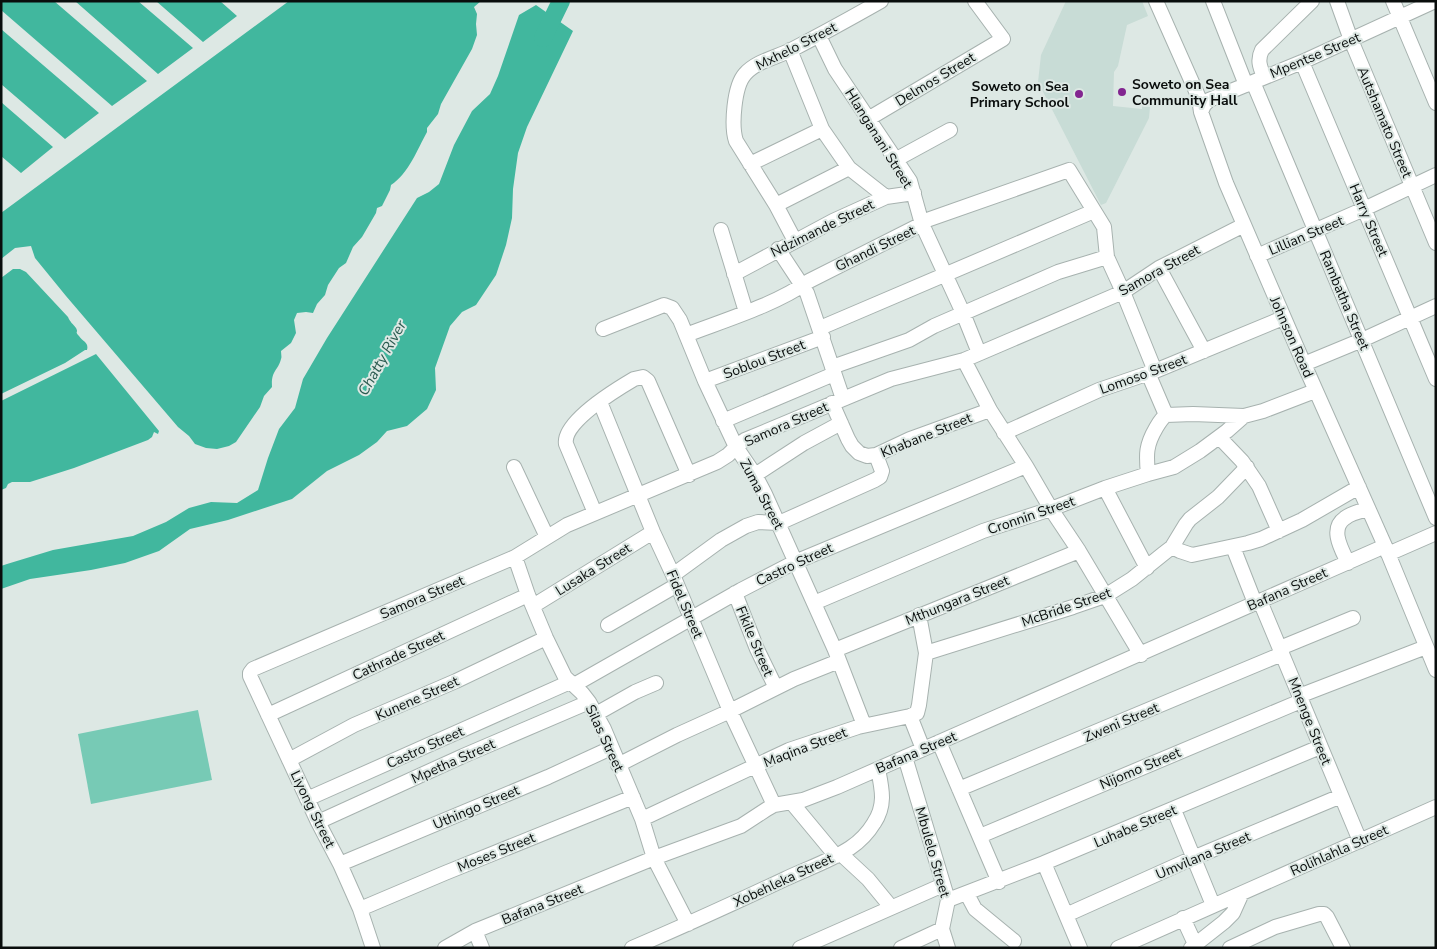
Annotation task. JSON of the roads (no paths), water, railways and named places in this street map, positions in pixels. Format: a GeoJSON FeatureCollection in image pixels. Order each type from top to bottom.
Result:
{"type":"FeatureCollection","features":[{"type":"Feature","properties":{"kind":"street","name":"Mxhelo Street"},"geometry":{"type":"LineString","coordinates":[[795,242],[776,205],[736,141],[733,129],[733,113],[740,82],[743,76],[753,67],[818,36],[881,1]]}},
{"type":"Feature","properties":{"kind":"street","name":"Delmos Street"},"geometry":{"type":"LineString","coordinates":[[868,119],[1003,40],[975,1]]}},
{"type":"Feature","properties":{"kind":"street","name":"Johnson Road"},"geometry":{"type":"LineString","coordinates":[[1156,1],[1197,93],[1201,112],[1223,176],[1315,391],[1387,550],[1436,670]]}},
{"type":"Feature","properties":{"kind":"street"},"geometry":{"type":"LineString","coordinates":[[1213,1],[1254,81]]}},
{"type":"Feature","properties":{"kind":"street"},"geometry":{"type":"LineString","coordinates":[[1254,81],[1262,50],[1312,1]]}},
{"type":"Feature","properties":{"kind":"street","name":"Autshamato Street"},"geometry":{"type":"LineString","coordinates":[[1337,1],[1351,40],[1436,242]]}},
{"type":"Feature","properties":{"kind":"street"},"geometry":{"type":"LineString","coordinates":[[1393,1],[1436,103]]}},
{"type":"Feature","properties":{"kind":"street","name":"Mpentse Street"},"geometry":{"type":"LineString","coordinates":[[1201,112],[1209,100],[1302,62],[1435,1]]}},
{"type":"Feature","properties":{"kind":"street","name":"Hlanganani Street"},"geometry":{"type":"LineString","coordinates":[[818,36],[835,69],[910,181],[922,224],[963,313],[978,354]]}},
{"type":"Feature","properties":{"kind":"street"},"geometry":{"type":"LineString","coordinates":[[790,50],[822,128],[849,168],[886,197]]}},
{"type":"Feature","properties":{"kind":"street","name":"Harry Street"},"geometry":{"type":"LineString","coordinates":[[1302,62],[1436,379]]}},
{"type":"Feature","properties":{"kind":"street","name":"Rambatha Street"},"geometry":{"type":"LineString","coordinates":[[1254,81],[1436,518]]}},
{"type":"Feature","properties":{"kind":"street"},"geometry":{"type":"LineString","coordinates":[[750,164],[822,128]]}},
{"type":"Feature","properties":{"kind":"street"},"geometry":{"type":"LineString","coordinates":[[895,160],[950,130]]}},
{"type":"Feature","properties":{"kind":"street"},"geometry":{"type":"LineString","coordinates":[[776,205],[849,168]]}},
{"type":"Feature","properties":{"kind":"street","name":"Ghandi Street"},"geometry":{"type":"LineString","coordinates":[[686,335],[746,312],[795,290],[809,280],[932,219],[1069,170],[1094,211]]}},
{"type":"Feature","properties":{"kind":"street","name":"Lillian Street"},"geometry":{"type":"LineString","coordinates":[[1257,256],[1316,231],[1436,175]]}},
{"type":"Feature","properties":{"kind":"street","name":"Ndzimande Street"},"geometry":{"type":"LineString","coordinates":[[734,274],[833,221],[886,197],[914,194]]}},
{"type":"Feature","properties":{"kind":"street"},"geometry":{"type":"LineString","coordinates":[[1094,211],[1105,231],[1107,257],[1123,292],[1166,415]]}},
{"type":"Feature","properties":{"kind":"street","name":"Soblou Street"},"geometry":{"type":"LineString","coordinates":[[705,381],[821,332],[945,274],[1094,211]]}},
{"type":"Feature","properties":{"kind":"street","name":"Samora Street"},"geometry":{"type":"LineString","coordinates":[[251,671],[515,557],[567,525],[689,475],[723,458],[745,440],[892,379],[964,360],[1123,292],[1159,268],[1244,225]]}},
{"type":"Feature","properties":{"kind":"street"},"geometry":{"type":"LineString","coordinates":[[721,230],[746,312]]}},
{"type":"Feature","properties":{"kind":"street","name":"Khabane Street"},"geometry":{"type":"LineString","coordinates":[[778,249],[807,293],[833,370],[841,423],[848,439],[856,450],[864,455],[876,455],[910,439],[990,410]]}},
{"type":"Feature","properties":{"kind":"street"},"geometry":{"type":"LineString","coordinates":[[723,421],[833,370],[909,340],[934,326],[1058,272],[1107,257]]}},
{"type":"Feature","properties":{"kind":"street"},"geometry":{"type":"LineString","coordinates":[[1159,268],[1204,351]]}},
{"type":"Feature","properties":{"kind":"street","name":"Zuma Street"},"geometry":{"type":"LineString","coordinates":[[603,329],[664,305],[672,308],[686,335],[723,421],[736,447],[755,475],[779,524],[837,655],[864,725]]}},
{"type":"Feature","properties":{"kind":"street"},"geometry":{"type":"LineString","coordinates":[[1304,364],[1436,306]]}},
{"type":"Feature","properties":{"kind":"street","name":"Lomoso Street"},"geometry":{"type":"LineString","coordinates":[[1004,433],[1099,390],[1151,372],[1283,318]]}},
{"type":"Feature","properties":{"kind":"street"},"geometry":{"type":"LineString","coordinates":[[964,360],[990,410],[1079,551],[1141,655]]}},
{"type":"Feature","properties":{"kind":"street"},"geometry":{"type":"LineString","coordinates":[[595,513],[565,440],[568,432],[580,417],[634,378],[646,378],[689,475]]}},
{"type":"Feature","properties":{"kind":"street"},"geometry":{"type":"LineString","coordinates":[[1148,474],[1147,446],[1162,418],[1166,415],[1244,416],[1315,391]]}},
{"type":"Feature","properties":{"kind":"street","name":"Fidel Street"},"geometry":{"type":"LineString","coordinates":[[600,402],[653,532],[730,711],[774,805]]}},
{"type":"Feature","properties":{"kind":"street","name":"Cronnin Street"},"geometry":{"type":"LineString","coordinates":[[814,602],[983,531],[1051,509],[1105,488],[1178,465],[1219,437],[1244,416]]}},
{"type":"Feature","properties":{"kind":"street"},"geometry":{"type":"LineString","coordinates":[[755,475],[804,443],[841,423]]}},
{"type":"Feature","properties":{"kind":"street"},"geometry":{"type":"LineString","coordinates":[[1219,437],[1247,468],[1259,486],[1279,531]]}},
{"type":"Feature","properties":{"kind":"street"},"geometry":{"type":"LineString","coordinates":[[608,625],[675,580],[721,540],[746,526],[758,522],[779,524],[880,477],[882,471],[876,455]]}},
{"type":"Feature","properties":{"kind":"street","name":"Castro Street"},"geometry":{"type":"LineString","coordinates":[[307,799],[572,684],[735,593],[795,562],[1026,466]]}},
{"type":"Feature","properties":{"kind":"street"},"geometry":{"type":"LineString","coordinates":[[514,467],[547,537]]}},
{"type":"Feature","properties":{"kind":"street","name":"McBride Street"},"geometry":{"type":"LineString","coordinates":[[926,653],[1105,596],[1132,579],[1172,547],[1186,524],[1218,497],[1247,468]]}},
{"type":"Feature","properties":{"kind":"street"},"geometry":{"type":"LineString","coordinates":[[1105,488],[1146,568]]}},
{"type":"Feature","properties":{"kind":"street"},"geometry":{"type":"LineString","coordinates":[[1172,547],[1192,555],[1261,539],[1302,520],[1359,488]]}},
{"type":"Feature","properties":{"kind":"street"},"geometry":{"type":"LineString","coordinates":[[1348,563],[1337,536],[1340,525],[1345,517],[1368,509]]}},
{"type":"Feature","properties":{"kind":"street","name":"Lusaka Street"},"geometry":{"type":"LineString","coordinates":[[530,601],[653,532]]}},
{"type":"Feature","properties":{"kind":"street","name":"Bafana Street"},"geometry":{"type":"LineString","coordinates":[[445,948],[475,931],[654,858],[741,826],[774,805],[816,796],[1348,563],[1436,533]]}},
{"type":"Feature","properties":{"kind":"street","name":"Mnenge Street"},"geometry":{"type":"LineString","coordinates":[[1233,547],[1281,651],[1360,841]]}},
{"type":"Feature","properties":{"kind":"street","name":"Mthungara Street"},"geometry":{"type":"LineString","coordinates":[[618,765],[730,711],[919,615],[1079,551]]}},
{"type":"Feature","properties":{"kind":"street","name":"Silas Street"},"geometry":{"type":"LineString","coordinates":[[515,557],[530,601],[546,638],[565,676],[593,708],[633,796],[654,858],[688,924]]}},
{"type":"Feature","properties":{"kind":"street","name":"Fikile Street"},"geometry":{"type":"LineString","coordinates":[[735,593],[756,648],[776,688]]}},
{"type":"Feature","properties":{"kind":"street","name":"Cathrade Street"},"geometry":{"type":"LineString","coordinates":[[268,715],[530,601]]}},
{"type":"Feature","properties":{"kind":"street"},"geometry":{"type":"LineString","coordinates":[[919,615],[926,653],[918,710],[915,715],[910,716],[923,749]]}},
{"type":"Feature","properties":{"kind":"street","name":"Zweni Street"},"geometry":{"type":"LineString","coordinates":[[959,788],[1281,651],[1353,618]]}},
{"type":"Feature","properties":{"kind":"street","name":"Kunene Street"},"geometry":{"type":"LineString","coordinates":[[289,760],[354,725],[456,681],[546,638]]}},
{"type":"Feature","properties":{"kind":"street","name":"Nijomo Street"},"geometry":{"type":"LineString","coordinates":[[980,836],[1300,698],[1426,647]]}},
{"type":"Feature","properties":{"kind":"street","name":"Liyong Street"},"geometry":{"type":"LineString","coordinates":[[251,671],[250,676],[318,822],[340,864],[360,910],[373,948]]}},
{"type":"Feature","properties":{"kind":"street","name":"Mpetha Street"},"geometry":{"type":"LineString","coordinates":[[318,822],[463,756],[656,683]]}},
{"type":"Feature","properties":{"kind":"street","name":"Maqina Street"},"geometry":{"type":"LineString","coordinates":[[642,819],[804,744],[864,725],[910,716]]}},
{"type":"Feature","properties":{"kind":"street"},"geometry":{"type":"LineString","coordinates":[[939,742],[999,882]]}},
{"type":"Feature","properties":{"kind":"street","name":"Luhabe Street"},"geometry":{"type":"LineString","coordinates":[[948,900],[999,882],[1320,747]]}},
{"type":"Feature","properties":{"kind":"street","name":"Uthingo Street"},"geometry":{"type":"LineString","coordinates":[[340,864],[548,777],[611,748]]}},
{"type":"Feature","properties":{"kind":"street","name":"Mbulelo Street"},"geometry":{"type":"LineString","coordinates":[[905,757],[948,900],[942,930],[948,948]]}},
{"type":"Feature","properties":{"kind":"street","name":"Xobehleka Street"},"geometry":{"type":"LineString","coordinates":[[632,948],[838,855],[858,842],[873,825],[882,804],[883,790],[878,769]]}},
{"type":"Feature","properties":{"kind":"street","name":"Moses Street"},"geometry":{"type":"LineString","coordinates":[[360,910],[445,872],[633,796]]}},
{"type":"Feature","properties":{"kind":"street","name":"Umvilana Street"},"geometry":{"type":"LineString","coordinates":[[1066,915],[1193,858],[1340,796]]}},
{"type":"Feature","properties":{"kind":"street"},"geometry":{"type":"LineString","coordinates":[[792,802],[838,855],[868,879],[891,907]]}},
{"type":"Feature","properties":{"kind":"street","name":"Rolihlahla Street"},"geometry":{"type":"LineString","coordinates":[[1118,948],[1436,807]]}},
{"type":"Feature","properties":{"kind":"street"},"geometry":{"type":"LineString","coordinates":[[1174,810],[1213,905]]}},
{"type":"Feature","properties":{"kind":"street"},"geometry":{"type":"LineString","coordinates":[[1044,863],[1080,948]]}},
{"type":"Feature","properties":{"kind":"street"},"geometry":{"type":"LineString","coordinates":[[800,948],[943,885]]}},
{"type":"Feature","properties":{"kind":"street"},"geometry":{"type":"LineString","coordinates":[[1183,918],[1193,946],[1229,918],[1236,910],[1242,893]]}},
{"type":"Feature","properties":{"kind":"street"},"geometry":{"type":"LineString","coordinates":[[967,894],[975,909],[1014,941]]}},
{"type":"Feature","properties":{"kind":"street"},"geometry":{"type":"LineString","coordinates":[[1230,948],[1275,927],[1324,914],[1343,948]]}},
{"type":"Feature","properties":{"kind":"street"},"geometry":{"type":"LineString","coordinates":[[901,948],[942,930]]}},
{"type":"Feature","properties":{"kind":"street"},"geometry":{"type":"LineString","coordinates":[[475,931],[482,948]]}},
{"type":"Feature","properties":{"kind":"water"},"geometry":{"type":"Polygon","coordinates":[[[1,1],[54,1],[147,81],[112,106],[1,10],[1,1]]]}},
{"type":"Feature","properties":{"kind":"water"},"geometry":{"type":"Polygon","coordinates":[[[75,1],[138,1],[193,48],[158,74],[75,1]]]}},
{"type":"Feature","properties":{"kind":"water"},"geometry":{"type":"Polygon","coordinates":[[[156,1],[220,1],[237,16],[203,42],[156,1]]]}},
{"type":"Feature","properties":{"kind":"water"},"geometry":{"type":"Polygon","coordinates":[[[289,1],[481,1],[474,7],[477,14],[477,35],[472,49],[441,104],[438,114],[427,128],[427,132],[412,161],[403,174],[391,185],[382,206],[377,208],[362,237],[353,247],[346,263],[339,268],[328,285],[325,295],[317,304],[313,313],[297,313],[294,320],[296,333],[291,343],[281,351],[280,363],[274,374],[272,387],[264,396],[260,407],[236,442],[217,449],[206,448],[195,444],[178,427],[35,258],[31,246],[15,248],[1,259],[1,213],[289,1]]]}},
{"type":"Feature","properties":{"kind":"water"},"geometry":{"type":"Polygon","coordinates":[[[536,5],[573,31],[527,127],[518,153],[513,189],[512,218],[506,245],[496,275],[476,305],[462,312],[450,326],[435,368],[436,390],[427,409],[407,426],[387,431],[377,442],[359,455],[327,471],[292,499],[228,520],[190,529],[159,551],[125,563],[30,579],[1,589],[1,566],[53,550],[133,536],[166,522],[189,508],[211,502],[237,503],[258,490],[279,429],[295,408],[303,379],[327,338],[417,198],[439,184],[454,145],[472,111],[490,94],[519,15],[536,5]]]}},
{"type":"Feature","properties":{"kind":"water"},"geometry":{"type":"Polygon","coordinates":[[[1,29],[99,113],[65,139],[1,84],[1,29]]]}},
{"type":"Feature","properties":{"kind":"water"},"geometry":{"type":"Polygon","coordinates":[[[1,102],[53,147],[21,173],[1,156],[1,102]]]}},
{"type":"Feature","properties":{"kind":"water"},"geometry":{"type":"Polygon","coordinates":[[[13,269],[20,269],[26,272],[68,317],[86,344],[87,350],[65,363],[1,394],[1,278],[13,269]]]}},
{"type":"Feature","properties":{"kind":"water"},"geometry":{"type":"Polygon","coordinates":[[[96,354],[159,431],[158,434],[154,432],[148,440],[74,468],[30,482],[12,482],[1,490],[1,401],[96,354]]]}},
{"type":"Feature","properties":{"kind":"waterway","name":"Chatty River"},"geometry":{"type":"LineString","coordinates":[[543,38],[561,1]]}},
{"type":"Feature","properties":{"kind":"place","name":"Soweto on Sea Community Hall"},"geometry":{"type":"Point","coordinates":[1122,92]}},
{"type":"Feature","properties":{"kind":"place","name":"Soweto on Sea Primary School"},"geometry":{"type":"Point","coordinates":[1079,94]}}]}
